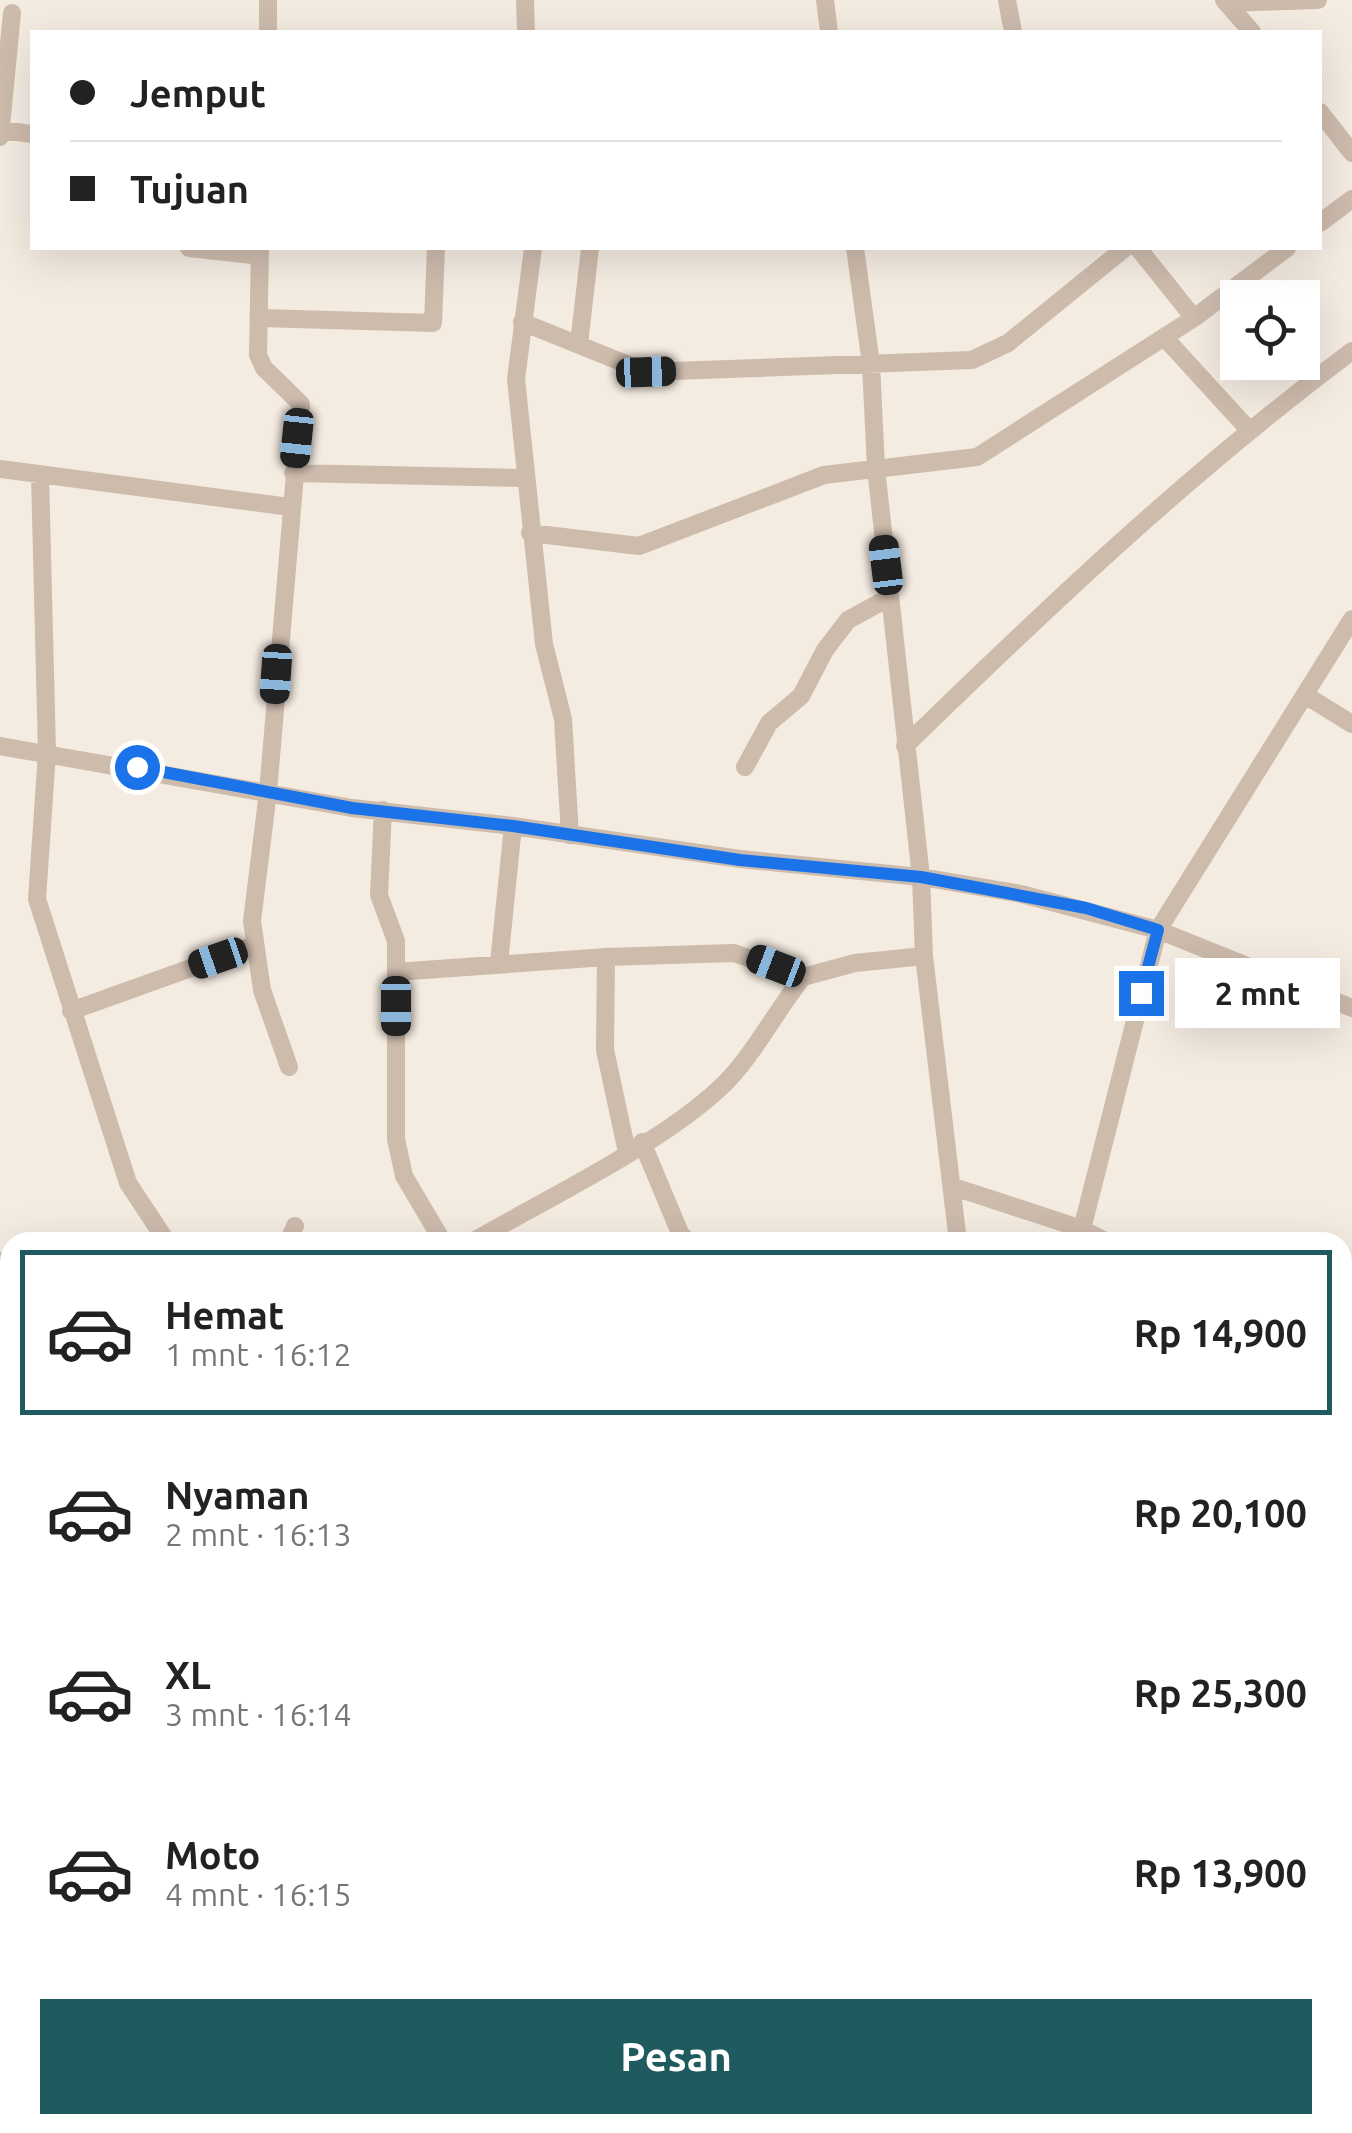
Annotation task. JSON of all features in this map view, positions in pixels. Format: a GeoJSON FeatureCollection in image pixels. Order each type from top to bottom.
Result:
{"type":"FeatureCollection","features":[{"type":"Feature","properties":{"kind":"street"},"geometry":{"type":"LineString","coordinates":[[268,0],[268,30]]}},
{"type":"Feature","properties":{"kind":"street"},"geometry":{"type":"LineString","coordinates":[[525,0],[526,30]]}},
{"type":"Feature","properties":{"kind":"street"},"geometry":{"type":"LineString","coordinates":[[1007,0],[1013,30]]}},
{"type":"Feature","properties":{"kind":"street"},"geometry":{"type":"LineString","coordinates":[[1225,2],[1318,0]]}},
{"type":"Feature","properties":{"kind":"street"},"geometry":{"type":"LineString","coordinates":[[829,30],[831,2]]}},
{"type":"Feature","properties":{"kind":"street"},"geometry":{"type":"LineString","coordinates":[[1225,2],[1250,30]]}},
{"type":"Feature","properties":{"kind":"street"},"geometry":{"type":"LineString","coordinates":[[12,13],[0,132],[30,134]]}},
{"type":"Feature","properties":{"kind":"street"},"geometry":{"type":"LineString","coordinates":[[1322,114],[1350,143]]}},
{"type":"Feature","properties":{"kind":"street"},"geometry":{"type":"LineString","coordinates":[[1322,222],[1352,199]]}},
{"type":"Feature","properties":{"kind":"street"},"geometry":{"type":"LineString","coordinates":[[224,250],[260,252],[258,355],[264,368],[301,404],[268,792],[252,921],[262,990],[289,1067]]}},
{"type":"Feature","properties":{"kind":"street"},"geometry":{"type":"LineString","coordinates":[[261,318],[432,324],[436,250]]}},
{"type":"Feature","properties":{"kind":"street"},"geometry":{"type":"LineString","coordinates":[[533,250],[516,379],[544,644],[564,719],[570,835]]}},
{"type":"Feature","properties":{"kind":"street"},"geometry":{"type":"LineString","coordinates":[[579,344],[590,250]]}},
{"type":"Feature","properties":{"kind":"street"},"geometry":{"type":"LineString","coordinates":[[855,250],[871,364],[876,468],[921,877],[924,956],[957,1232]]}},
{"type":"Feature","properties":{"kind":"street"},"geometry":{"type":"LineString","coordinates":[[522,322],[646,372],[972,360],[992,353],[1123,250]]}},
{"type":"Feature","properties":{"kind":"street"},"geometry":{"type":"LineString","coordinates":[[1140,250],[1194,318]]}},
{"type":"Feature","properties":{"kind":"street"},"geometry":{"type":"LineString","coordinates":[[530,533],[639,546],[803,480],[977,457],[1194,318],[1285,250]]}},
{"type":"Feature","properties":{"kind":"street"},"geometry":{"type":"LineString","coordinates":[[1164,338],[1249,430]]}},
{"type":"Feature","properties":{"kind":"street"},"geometry":{"type":"LineString","coordinates":[[905,746],[1126,533],[1249,430],[1352,351]]}},
{"type":"Feature","properties":{"kind":"street"},"geometry":{"type":"LineString","coordinates":[[0,469],[290,508]]}},
{"type":"Feature","properties":{"kind":"street"},"geometry":{"type":"LineString","coordinates":[[293,473],[524,478]]}},
{"type":"Feature","properties":{"kind":"street"},"geometry":{"type":"LineString","coordinates":[[40,475],[47,753],[38,899],[128,1182],[158,1232]]}},
{"type":"Feature","properties":{"kind":"street"},"geometry":{"type":"LineString","coordinates":[[745,767],[769,723],[801,696],[825,650],[848,620],[890,597]]}},
{"type":"Feature","properties":{"kind":"street"},"geometry":{"type":"LineString","coordinates":[[1082,1228],[1158,930],[1352,619]]}},
{"type":"Feature","properties":{"kind":"street"},"geometry":{"type":"LineString","coordinates":[[1305,695],[1352,724]]}},
{"type":"Feature","properties":{"kind":"street"},"geometry":{"type":"LineString","coordinates":[[0,746],[383,810],[740,860],[921,877],[1086,908],[1158,930],[1352,1008]]}},
{"type":"Feature","properties":{"kind":"street"},"geometry":{"type":"LineString","coordinates":[[383,810],[378,895],[396,941],[399,1162],[438,1232]]}},
{"type":"Feature","properties":{"kind":"street"},"geometry":{"type":"LineString","coordinates":[[499,963],[513,826]]}},
{"type":"Feature","properties":{"kind":"street"},"geometry":{"type":"LineString","coordinates":[[71,1011],[256,946]]}},
{"type":"Feature","properties":{"kind":"street"},"geometry":{"type":"LineString","coordinates":[[396,972],[499,963],[734,953],[802,977],[855,963],[924,956]]}},
{"type":"Feature","properties":{"kind":"street"},"geometry":{"type":"LineString","coordinates":[[606,957],[606,1062],[634,1147],[680,1232]]}},
{"type":"Feature","properties":{"kind":"street"},"geometry":{"type":"LineString","coordinates":[[489,1232],[634,1147],[722,1086],[802,977]]}},
{"type":"Feature","properties":{"kind":"street"},"geometry":{"type":"LineString","coordinates":[[954,1187],[1089,1232]]}},
{"type":"Feature","properties":{"kind":"route"},"geometry":{"type":"LineString","coordinates":[[137,767],[352,808],[513,826],[740,860],[921,877],[1086,908],[1158,930],[1141,993]]}}]}
